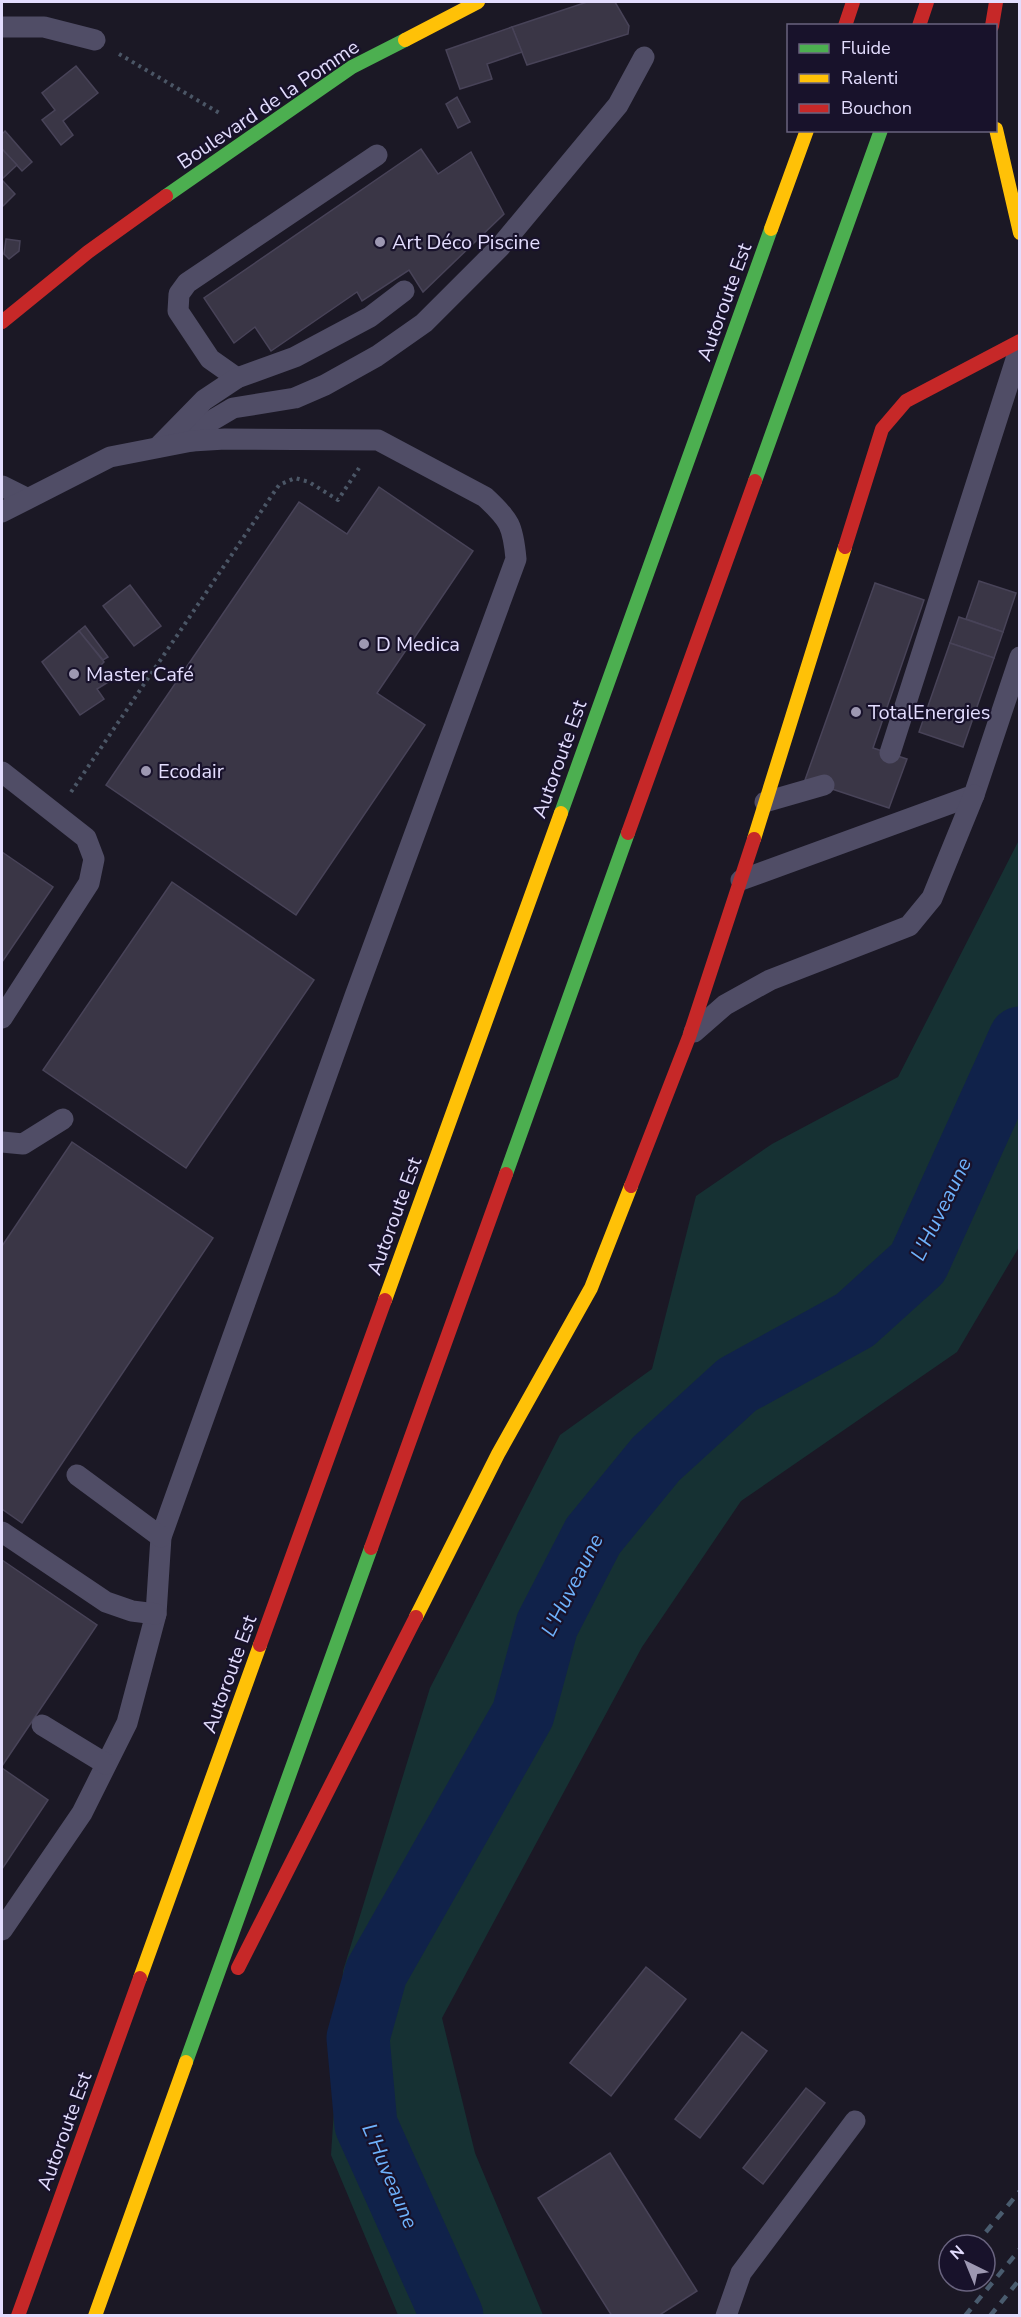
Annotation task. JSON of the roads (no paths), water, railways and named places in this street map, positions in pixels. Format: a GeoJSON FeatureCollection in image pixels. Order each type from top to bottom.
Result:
{"type":"FeatureCollection","features":[{"type":"Feature","properties":{"kind":"main road","name":"Boulevard de la Pomme"},"geometry":{"type":"LineString","coordinates":[[5,328],[88,252],[254,134],[352,67],[478,2]]}},
{"type":"Feature","properties":{"kind":"main road"},"geometry":{"type":"LineString","coordinates":[[846,24],[853,2]]}},
{"type":"Feature","properties":{"kind":"main road"},"geometry":{"type":"LineString","coordinates":[[920,24],[927,2]]}},
{"type":"Feature","properties":{"kind":"main road"},"geometry":{"type":"LineString","coordinates":[[992,24],[996,2]]}},
{"type":"Feature","properties":{"kind":"main road","name":"Autoroute Est"},"geometry":{"type":"LineString","coordinates":[[18,2316],[806,132]]}},
{"type":"Feature","properties":{"kind":"main road"},"geometry":{"type":"LineString","coordinates":[[95,2316],[880,132]]}},
{"type":"Feature","properties":{"kind":"main road"},"geometry":{"type":"LineString","coordinates":[[997,132],[1020,233]]}},
{"type":"Feature","properties":{"kind":"main road"},"geometry":{"type":"LineString","coordinates":[[173,2095],[493,1464],[591,1288],[689,1037],[741,880],[882,429],[906,401],[1020,341]]}},
{"type":"Feature","properties":{"kind":"lane"},"geometry":{"type":"LineString","coordinates":[[2,27],[44,27],[95,40]]}},
{"type":"Feature","properties":{"kind":"lane"},"geometry":{"type":"LineString","coordinates":[[192,441],[211,420],[233,408],[295,398],[325,385],[377,356],[424,323],[500,247],[618,105],[644,57]]}},
{"type":"Feature","properties":{"kind":"lane"},"geometry":{"type":"LineString","coordinates":[[237,378],[210,359],[178,311],[179,294],[187,283],[377,155]]}},
{"type":"Feature","properties":{"kind":"lane"},"geometry":{"type":"LineString","coordinates":[[159,447],[204,400],[237,378],[295,357],[370,317],[404,291]]}},
{"type":"Feature","properties":{"kind":"lane"},"geometry":{"type":"LineString","coordinates":[[890,753],[1020,347]]}},
{"type":"Feature","properties":{"kind":"lane"},"geometry":{"type":"LineString","coordinates":[[2,512],[110,457],[159,447],[192,441],[225,439],[378,440],[485,497],[498,509],[513,529],[516,559],[355,996],[161,1537],[156,1614],[127,1723],[82,1813],[2,1930]]}},
{"type":"Feature","properties":{"kind":"lane"},"geometry":{"type":"LineString","coordinates":[[2,486],[26,498]]}},
{"type":"Feature","properties":{"kind":"lane"},"geometry":{"type":"LineString","coordinates":[[2,495],[26,498]]}},
{"type":"Feature","properties":{"kind":"lane"},"geometry":{"type":"LineString","coordinates":[[689,1037],[725,1005],[770,980],[909,926],[932,898],[974,795],[1020,657]]}},
{"type":"Feature","properties":{"kind":"lane"},"geometry":{"type":"LineString","coordinates":[[2,772],[86,838],[94,859],[89,883],[2,1018]]}},
{"type":"Feature","properties":{"kind":"lane"},"geometry":{"type":"LineString","coordinates":[[765,802],[824,786]]}},
{"type":"Feature","properties":{"kind":"lane"},"geometry":{"type":"LineString","coordinates":[[741,880],[974,795]]}},
{"type":"Feature","properties":{"kind":"lane"},"geometry":{"type":"LineString","coordinates":[[2,1142],[23,1144],[63,1119]]}},
{"type":"Feature","properties":{"kind":"lane"},"geometry":{"type":"LineString","coordinates":[[76,1475],[161,1537]]}},
{"type":"Feature","properties":{"kind":"lane"},"geometry":{"type":"LineString","coordinates":[[2,1532],[106,1602],[132,1611],[156,1614]]}},
{"type":"Feature","properties":{"kind":"lane"},"geometry":{"type":"LineString","coordinates":[[42,1725],[106,1764]]}},
{"type":"Feature","properties":{"kind":"lane"},"geometry":{"type":"LineString","coordinates":[[726,2316],[741,2272],[855,2121]]}},
{"type":"Feature","properties":{"kind":"waterway","name":"L'Huveaune"},"geometry":{"type":"LineString","coordinates":[[452,2316],[366,2125],[358,2038],[376,1973],[523,1714],[547,1625],[593,1536],[656,1459],[737,1385],[855,1320],[918,1263],[1020,1038]]}},
{"type":"Feature","properties":{"kind":"railway"},"geometry":{"type":"LineString","coordinates":[[985,2233],[1020,2191]]}},
{"type":"Feature","properties":{"kind":"railway"},"geometry":{"type":"LineString","coordinates":[[965,2316],[1020,2249]]}},
{"type":"Feature","properties":{"kind":"railway"},"geometry":{"type":"LineString","coordinates":[[990,2316],[1020,2279]]}},
{"type":"Feature","properties":{"kind":"place","name":"Art Déco Piscine"},"geometry":{"type":"Point","coordinates":[380,242]}},
{"type":"Feature","properties":{"kind":"place","name":"D Medica"},"geometry":{"type":"Point","coordinates":[364,644]}},
{"type":"Feature","properties":{"kind":"place","name":"Master Café"},"geometry":{"type":"Point","coordinates":[74,674]}},
{"type":"Feature","properties":{"kind":"place","name":"TotalEnergies"},"geometry":{"type":"Point","coordinates":[856,712]}},
{"type":"Feature","properties":{"kind":"place","name":"Ecodair"},"geometry":{"type":"Point","coordinates":[146,771]}}]}
